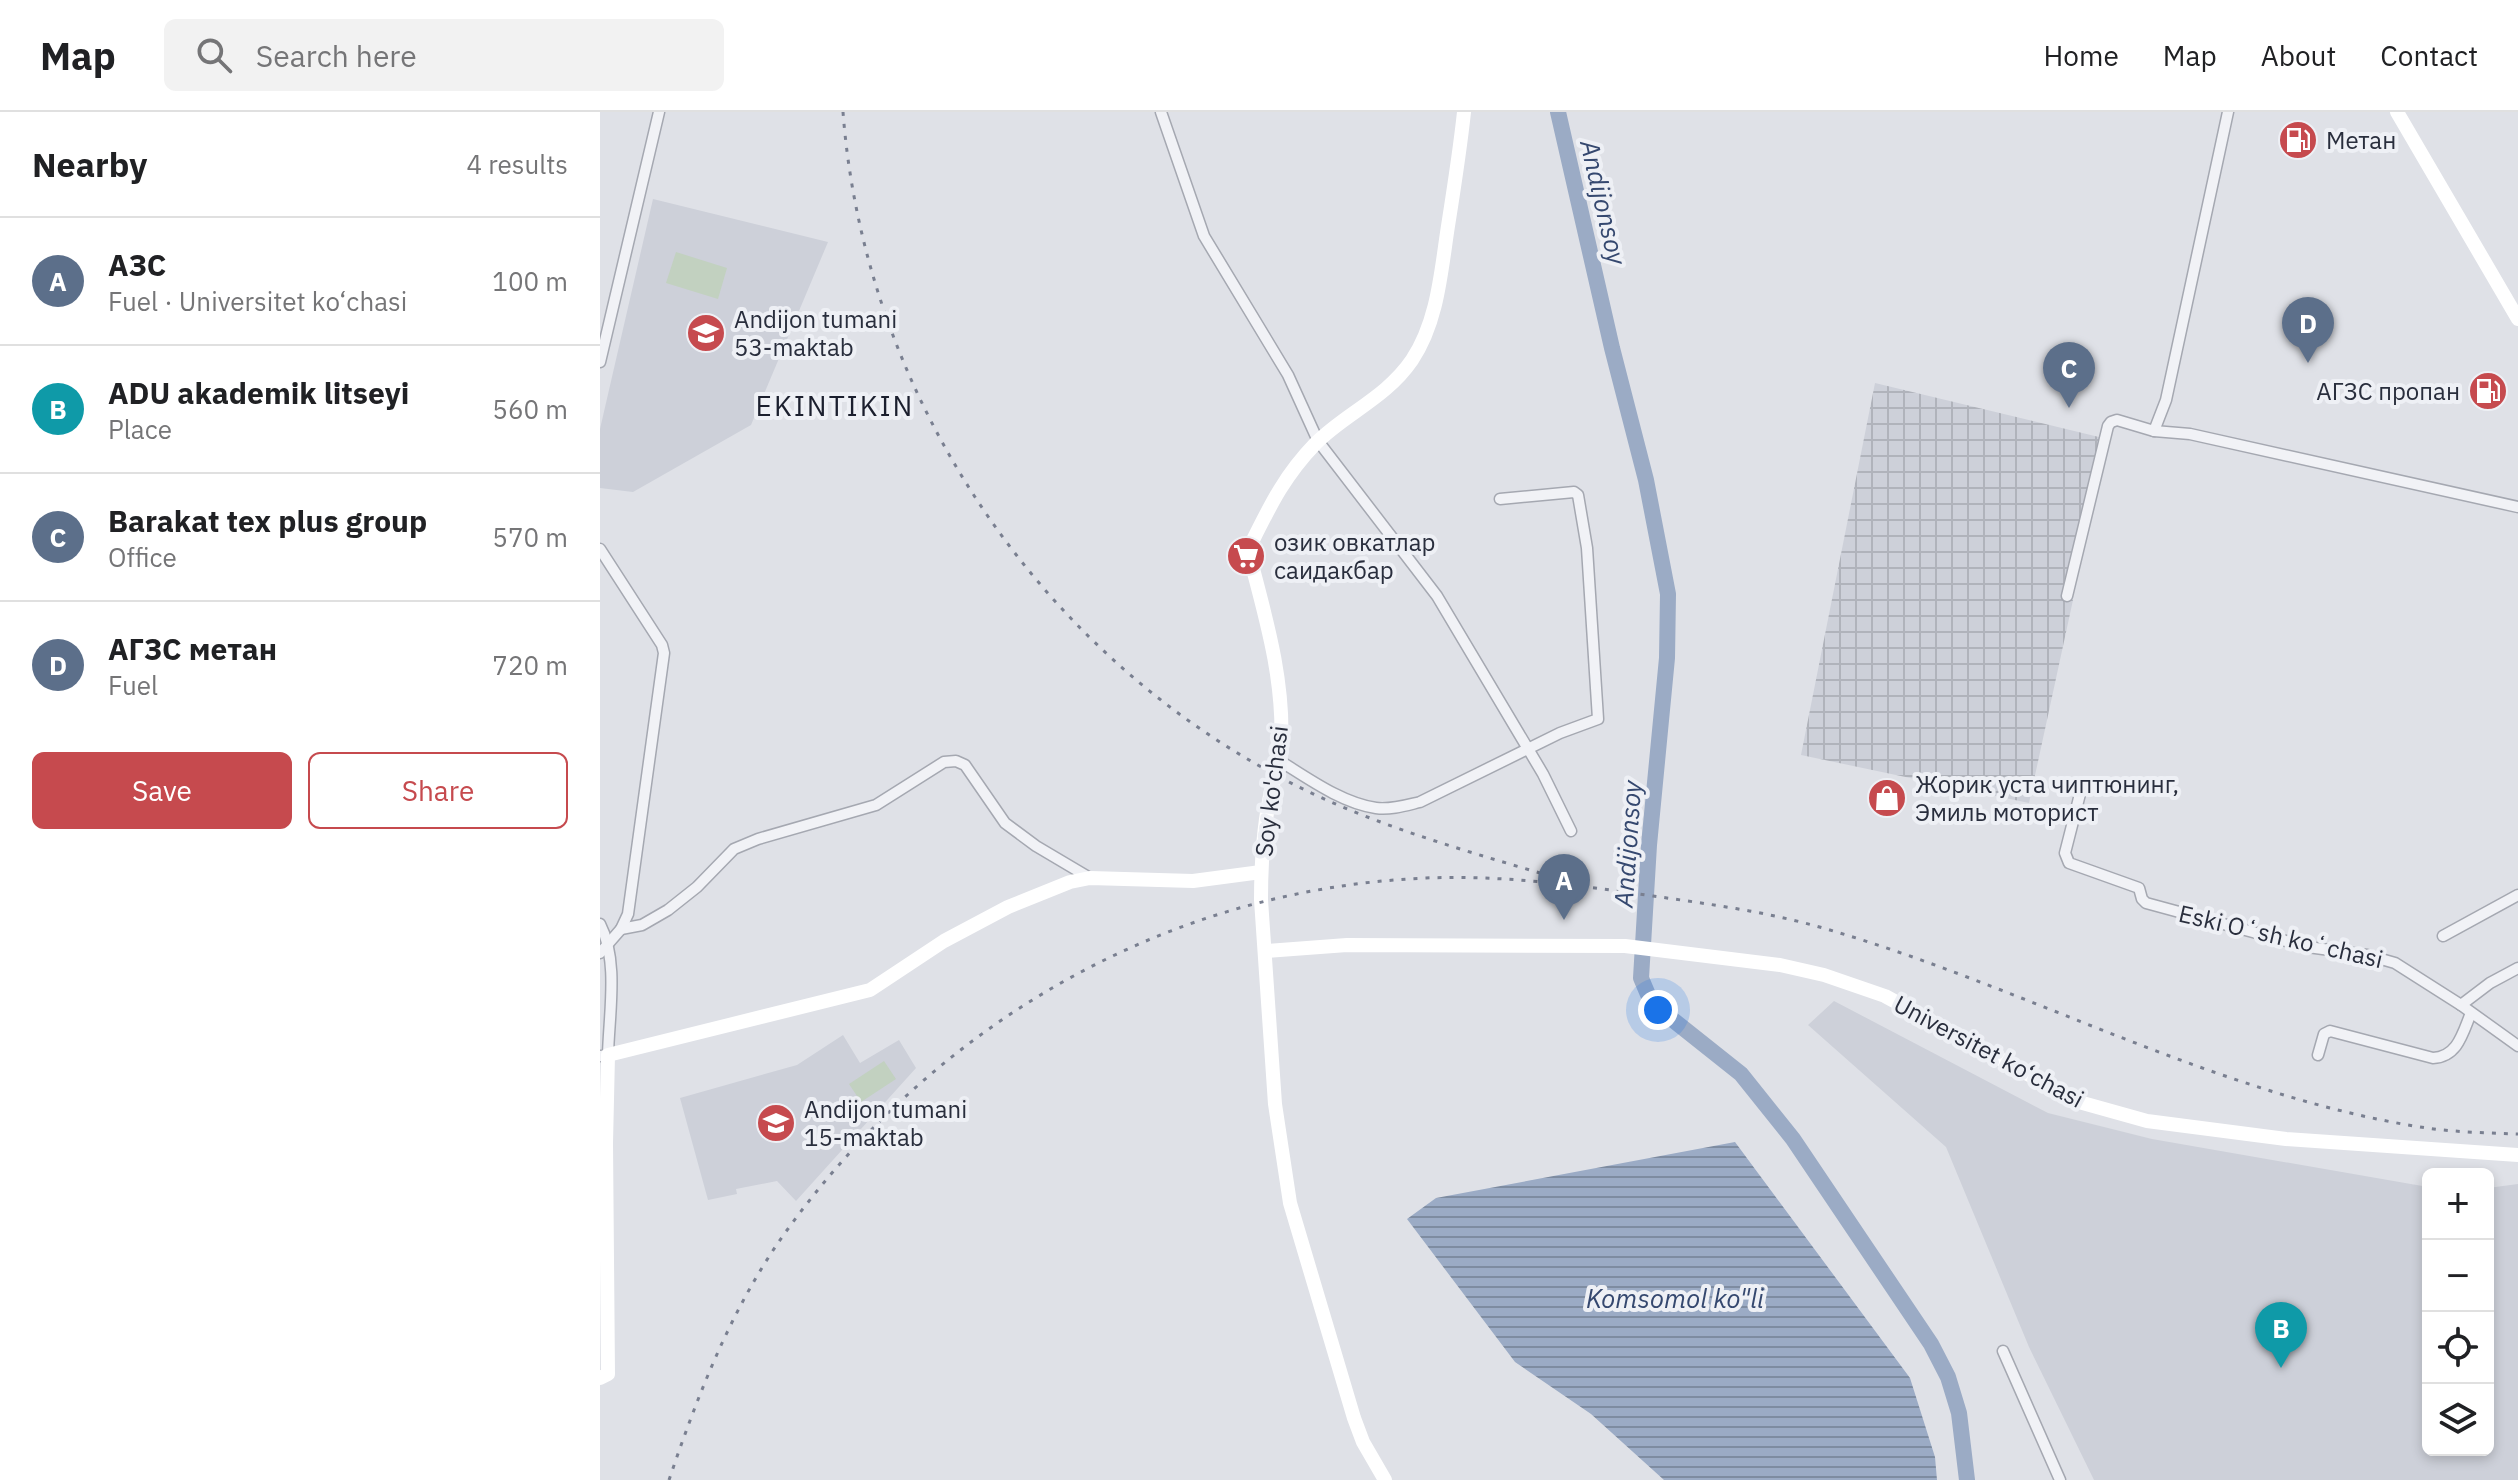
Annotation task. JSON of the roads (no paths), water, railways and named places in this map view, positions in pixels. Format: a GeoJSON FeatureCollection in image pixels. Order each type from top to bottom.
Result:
{"type":"FeatureCollection","features":[{"type":"Feature","properties":{"kind":"main road","name":"Soy ko'chasi"},"geometry":{"type":"LineString","coordinates":[[1385,1480],[1363,1442],[1354,1418],[1290,1203],[1275,1104],[1261,872],[1269,798],[1280,761],[1280,692],[1268,626],[1248,550],[1282,482],[1318,441],[1368,405],[1391,383],[1412,360],[1427,330],[1438,295],[1464,112]]}},
{"type":"Feature","properties":{"kind":"main road"},"geometry":{"type":"LineString","coordinates":[[2397,112],[2518,319]]}},
{"type":"Feature","properties":{"kind":"main road"},"geometry":{"type":"LineString","coordinates":[[600,1378],[608,1374],[604,1055],[870,990],[922,953],[1044,890],[1090,878],[1193,881],[1261,872]]}},
{"type":"Feature","properties":{"kind":"main road","name":"Universitet kо‘chasi"},"geometry":{"type":"LineString","coordinates":[[1267,951],[1347,945],[1625,946],[1780,965],[1824,975],[1885,996],[2079,1102],[2147,1121],[2286,1139],[2518,1155]]}},
{"type":"Feature","properties":{"kind":"street"},"geometry":{"type":"LineString","coordinates":[[600,362],[659,112]]}},
{"type":"Feature","properties":{"kind":"street"},"geometry":{"type":"LineString","coordinates":[[1161,112],[1204,236],[1288,375],[1318,441],[1437,596],[1529,750],[1571,831]]}},
{"type":"Feature","properties":{"kind":"street"},"geometry":{"type":"LineString","coordinates":[[2154,431],[2166,400],[2228,112]]}},
{"type":"Feature","properties":{"kind":"street"},"geometry":{"type":"LineString","coordinates":[[2067,596],[2108,426],[2117,420],[2154,431],[2190,434],[2518,507]]}},
{"type":"Feature","properties":{"kind":"street"},"geometry":{"type":"LineString","coordinates":[[1280,761],[1331,792],[1377,808],[1387,808],[1420,802],[1560,733],[1598,719],[1587,548],[1580,500],[1574,492],[1500,499]]}},
{"type":"Feature","properties":{"kind":"street"},"geometry":{"type":"LineString","coordinates":[[600,549],[662,645],[664,653],[628,914],[621,929],[600,953]]}},
{"type":"Feature","properties":{"kind":"street"},"geometry":{"type":"LineString","coordinates":[[621,929],[642,925],[668,910],[697,887],[734,849],[758,839],[876,805],[944,762],[956,761],[965,765],[1005,823],[1036,846],[1090,878]]}},
{"type":"Feature","properties":{"kind":"street","name":"Eski Oʻsh koʻchasi"},"geometry":{"type":"LineString","coordinates":[[2080,794],[2065,853],[2067,862],[2139,888],[2146,903],[2318,949],[2381,958],[2395,963],[2518,1046]]}},
{"type":"Feature","properties":{"kind":"street"},"geometry":{"type":"LineString","coordinates":[[2443,936],[2518,895]]}},
{"type":"Feature","properties":{"kind":"street"},"geometry":{"type":"LineString","coordinates":[[600,924],[609,940],[604,1055]]}},
{"type":"Feature","properties":{"kind":"street"},"geometry":{"type":"LineString","coordinates":[[2461,1005],[2490,983],[2518,968]]}},
{"type":"Feature","properties":{"kind":"street"},"geometry":{"type":"LineString","coordinates":[[2318,1055],[2324,1034],[2330,1031],[2442,1058],[2456,1048],[2471,1013]]}},
{"type":"Feature","properties":{"kind":"street"},"geometry":{"type":"LineString","coordinates":[[2003,1351],[2060,1480]]}},
{"type":"Feature","properties":{"kind":"water","name":"Komsomol ko\"li"},"geometry":{"type":"Polygon","coordinates":[[[1735,1142],[1910,1378],[1935,1457],[1937,1480],[1664,1480],[1591,1414],[1515,1362],[1407,1219],[1436,1198],[1735,1142]]]}},
{"type":"Feature","properties":{"kind":"waterway","name":"Andijonsoy"},"geometry":{"type":"LineString","coordinates":[[1558,112],[1646,480],[1668,594],[1667,658],[1649,845],[1641,978],[1649,997],[1663,1012],[1741,1074],[1793,1139],[1931,1344],[1948,1377],[1959,1413],[1967,1480]]}},
{"type":"Feature","properties":{"kind":"railway"},"geometry":{"type":"LineString","coordinates":[[843,112],[858,214],[885,313],[925,408],[975,497],[1036,580],[1107,654],[1187,719],[1274,774],[1371,818],[1540,873]]}},
{"type":"Feature","properties":{"kind":"railway"},"geometry":{"type":"LineString","coordinates":[[669,1480],[720,1348],[770,1255],[850,1152],[917,1086],[990,1028],[1068,979],[1152,939],[1239,908],[1331,888],[1426,878],[1512,879],[1596,888],[1760,913],[1802,922],[1898,952],[2194,1065],[2268,1090],[2343,1111],[2420,1127],[2518,1134]]}},
{"type":"Feature","properties":{"kind":"place","name":"Метан"},"geometry":{"type":"Point","coordinates":[2298,140]}},
{"type":"Feature","properties":{"kind":"place","name":"Andijon tumani 53-maktab"},"geometry":{"type":"Point","coordinates":[706,333]}},
{"type":"Feature","properties":{"kind":"place","name":"АГЗС метан"},"geometry":{"type":"Point","coordinates":[2308,363]}},
{"type":"Feature","properties":{"kind":"place","name":"АГЗС пропан"},"geometry":{"type":"Point","coordinates":[2488,391]}},
{"type":"Feature","properties":{"kind":"place","name":"Barakat tex plus group"},"geometry":{"type":"Point","coordinates":[2069,408]}},
{"type":"Feature","properties":{"kind":"place","name":"озик овкатлар саидакбар"},"geometry":{"type":"Point","coordinates":[1246,556]}},
{"type":"Feature","properties":{"kind":"place","name":"Жорик уста чиптюнинг, Эмиль моторист"},"geometry":{"type":"Point","coordinates":[1887,798]}},
{"type":"Feature","properties":{"kind":"place","name":"АЗС"},"geometry":{"type":"Point","coordinates":[1564,920]}},
{"type":"Feature","properties":{"kind":"place","name":"Andijon tumani 15-maktab"},"geometry":{"type":"Point","coordinates":[776,1123]}},
{"type":"Feature","properties":{"kind":"place","name":"ADU akademik litseyi"},"geometry":{"type":"Point","coordinates":[2281,1368]}},
{"type":"Feature","properties":{"kind":"district","name":"EKINTIKIN"},"geometry":{"type":"Point","coordinates":[835,405]}}]}
